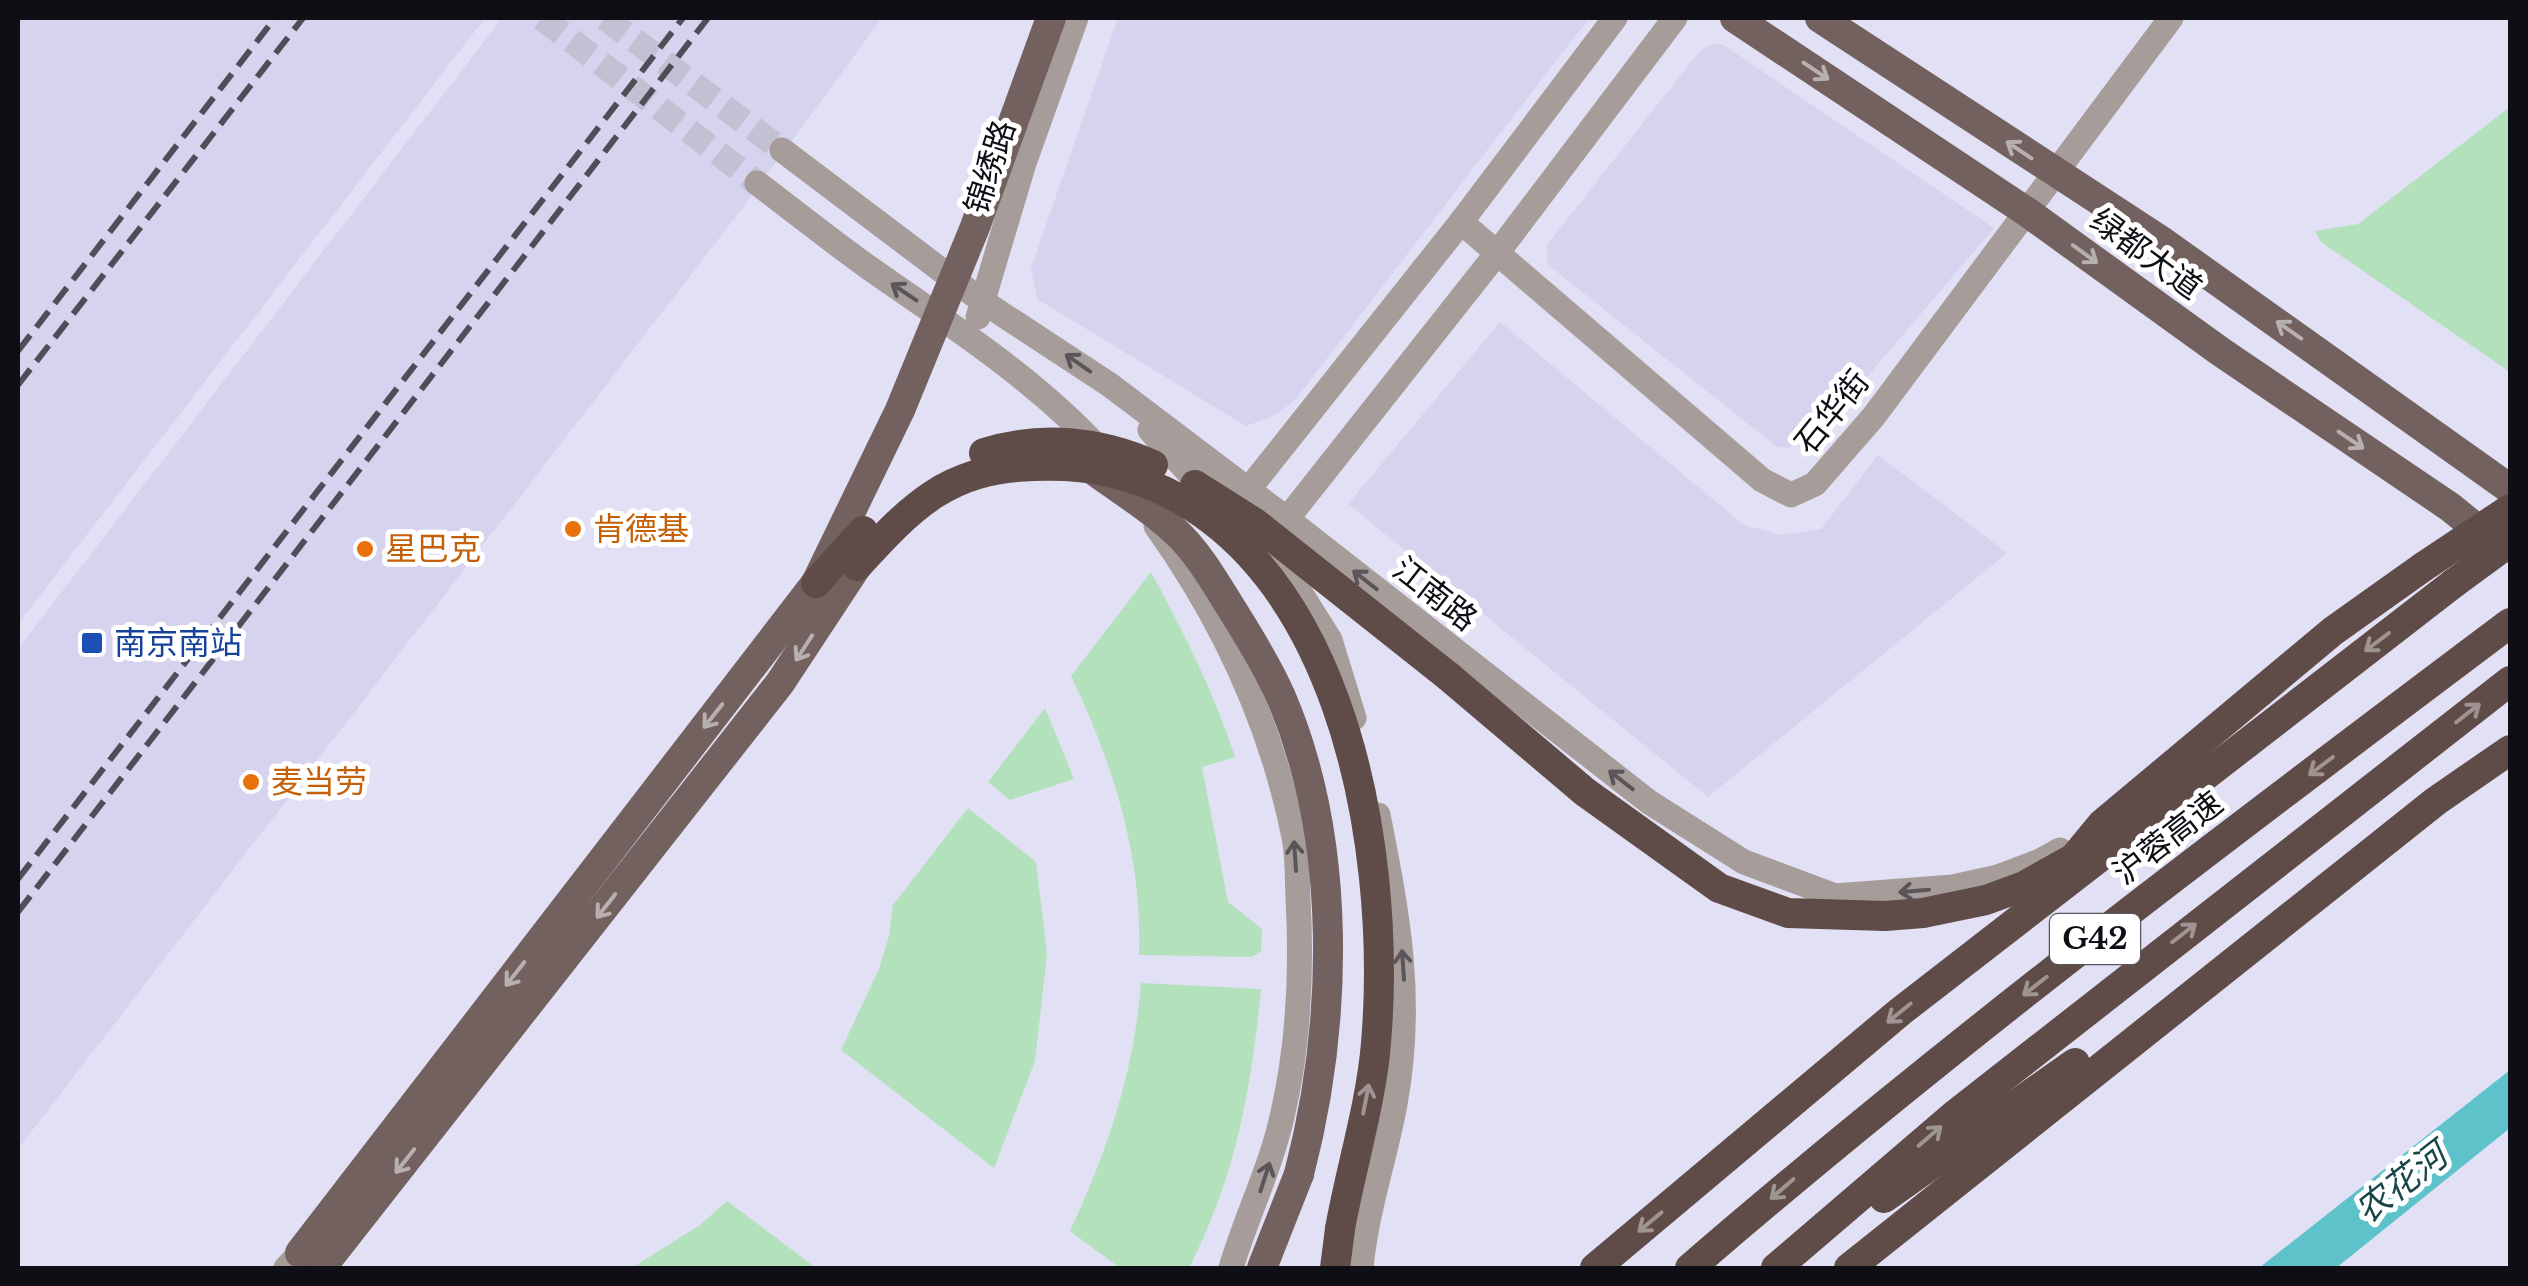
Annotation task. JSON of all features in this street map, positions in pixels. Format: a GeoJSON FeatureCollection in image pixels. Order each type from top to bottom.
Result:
{"type":"FeatureCollection","features":[{"type":"Feature","properties":{"kind":"highway"},"geometry":{"type":"LineString","coordinates":[[816,583],[855,538],[914,485],[972,457],[997,449],[1052,442],[1089,444],[1141,460],[1191,482],[1255,523],[1448,676],[1585,792],[1719,888],[1788,912],[1885,916],[1986,900],[2024,886],[2074,858],[2102,824],[2333,631],[2510,509]]}},
{"type":"Feature","properties":{"kind":"highway"},"geometry":{"type":"LineString","coordinates":[[972,457],[1075,466],[1138,478],[1178,499],[1216,522],[1243,546],[1294,616],[1319,662],[1342,724],[1365,810],[1379,967],[1376,1045],[1335,1268]]}},
{"type":"Feature","properties":{"kind":"highway"},"geometry":{"type":"LineString","coordinates":[[857,566],[902,518],[970,474],[1002,467],[1075,466]]}},
{"type":"Feature","properties":{"kind":"highway"},"geometry":{"type":"LineString","coordinates":[[857,566],[885,511]]}},
{"type":"Feature","properties":{"kind":"highway"},"geometry":{"type":"LineString","coordinates":[[1594,1268],[1901,1011],[2510,542]]}},
{"type":"Feature","properties":{"kind":"highway","name":"沪蓉高速"},"geometry":{"type":"LineString","coordinates":[[1690,1268],[1808,1166],[2031,989],[2238,827],[2510,623]]}},
{"type":"Feature","properties":{"kind":"highway","name":"G42"},"geometry":{"type":"LineString","coordinates":[[1777,1268],[1957,1113],[2510,680]]}},
{"type":"Feature","properties":{"kind":"highway"},"geometry":{"type":"LineString","coordinates":[[1777,1268],[1966,1143],[2510,750]]}},
{"type":"Feature","properties":{"kind":"highway"},"geometry":{"type":"LineString","coordinates":[[1848,1268],[2436,801]]}},
{"type":"Feature","properties":{"kind":"main road"},"geometry":{"type":"LineString","coordinates":[[299,1265],[816,583],[900,410],[975,227],[1051,18]]}},
{"type":"Feature","properties":{"kind":"main road","name":"绿都大道"},"geometry":{"type":"LineString","coordinates":[[1735,18],[2027,212],[2221,352],[2450,507],[2510,556]]}},
{"type":"Feature","properties":{"kind":"main road","name":"绿都大道"},"geometry":{"type":"LineString","coordinates":[[1820,18],[2160,240],[2510,489]]}},
{"type":"Feature","properties":{"kind":"main road"},"geometry":{"type":"LineString","coordinates":[[1075,466],[1176,532],[1206,568],[1281,697],[1304,766],[1320,838],[1327,905],[1328,971],[1321,1063],[1299,1174],[1262,1268]]}},
{"type":"Feature","properties":{"kind":"main road"},"geometry":{"type":"LineString","coordinates":[[299,1265],[780,683],[857,566]]}},
{"type":"Feature","properties":{"kind":"street","name":"锦绣路"},"geometry":{"type":"LineString","coordinates":[[972,338],[1024,163],[1076,18]]}},
{"type":"Feature","properties":{"kind":"street"},"geometry":{"type":"LineString","coordinates":[[1248,490],[1461,222],[1615,18]]}},
{"type":"Feature","properties":{"kind":"street"},"geometry":{"type":"LineString","coordinates":[[1287,519],[1498,252],[1675,18]]}},
{"type":"Feature","properties":{"kind":"street","name":"石华街"},"geometry":{"type":"LineString","coordinates":[[1461,222],[1762,480],[1791,495],[1815,484],[1874,416],[2172,18]]}},
{"type":"Feature","properties":{"kind":"street","name":"江南路"},"geometry":{"type":"LineString","coordinates":[[782,150],[982,301],[1110,386],[1287,519],[1649,802],[1744,862],[1835,896],[1953,887],[2040,862],[2102,824]]}},
{"type":"Feature","properties":{"kind":"street"},"geometry":{"type":"LineString","coordinates":[[757,182],[864,265],[972,338],[1067,414],[1107,457],[1184,565],[1236,662],[1280,780],[1295,841],[1300,974],[1294,1050],[1282,1117],[1264,1181],[1231,1268]]}},
{"type":"Feature","properties":{"kind":"street"},"geometry":{"type":"LineString","coordinates":[[1110,386],[1238,527],[1288,573],[1330,640],[1353,712],[1371,778],[1395,903],[1404,956],[1406,1006],[1395,1104],[1378,1168],[1361,1268]]}},
{"type":"Feature","properties":{"kind":"shaded area"},"geometry":{"type":"Polygon","coordinates":[[[18,18],[485,18],[18,624],[18,18]]]}},
{"type":"Feature","properties":{"kind":"shaded area"},"geometry":{"type":"Polygon","coordinates":[[[502,18],[882,18],[747,202],[18,1149],[18,649],[502,18]]]}},
{"type":"Feature","properties":{"kind":"shaded area"},"geometry":{"type":"Polygon","coordinates":[[[1118,18],[1589,18],[1295,400],[1274,416],[1246,426],[1037,299],[1031,268],[1118,18]]]}},
{"type":"Feature","properties":{"kind":"shaded area"},"geometry":{"type":"Polygon","coordinates":[[[1711,44],[1722,44],[1994,228],[1821,431],[1789,448],[1777,447],[1547,264],[1547,245],[1698,53],[1711,44]]]}},
{"type":"Feature","properties":{"kind":"shaded area"},"geometry":{"type":"Polygon","coordinates":[[[1500,322],[1744,525],[1781,535],[1821,529],[1878,455],[2007,553],[1708,797],[1348,504],[1500,322]]]}},
{"type":"Feature","properties":{"kind":"green space"},"geometry":{"type":"Polygon","coordinates":[[[2510,107],[2510,372],[2321,242],[2315,231],[2358,224],[2510,107]]]}},
{"type":"Feature","properties":{"kind":"green space"},"geometry":{"type":"Polygon","coordinates":[[[1151,572],[1198,663],[1235,757],[1202,767],[1228,902],[1262,929],[1261,951],[1251,957],[1139,955],[1136,883],[1122,812],[1100,743],[1071,676],[1151,572]]]}},
{"type":"Feature","properties":{"kind":"green space"},"geometry":{"type":"Polygon","coordinates":[[[1045,708],[1074,779],[1010,800],[988,782],[1045,708]]]}},
{"type":"Feature","properties":{"kind":"green space"},"geometry":{"type":"Polygon","coordinates":[[[968,808],[1036,862],[1047,954],[1035,1061],[994,1168],[841,1050],[879,969],[893,905],[968,808]]]}},
{"type":"Feature","properties":{"kind":"green space"},"geometry":{"type":"Polygon","coordinates":[[[1141,983],[1261,989],[1239,1132],[1219,1200],[1189,1268],[1120,1268],[1070,1231],[1117,1110],[1132,1048],[1141,983]]]}},
{"type":"Feature","properties":{"kind":"green space"},"geometry":{"type":"Polygon","coordinates":[[[727,1201],[816,1268],[632,1268],[700,1225],[727,1201]]]}},
{"type":"Feature","properties":{"kind":"water","name":"农花河"},"geometry":{"type":"Polygon","coordinates":[[[2510,1070],[2510,1128],[2336,1268],[2259,1268],[2510,1070]]]}},
{"type":"Feature","properties":{"kind":"tunnel"},"geometry":{"type":"LineString","coordinates":[[542,18],[757,183]]}},
{"type":"Feature","properties":{"kind":"tunnel"},"geometry":{"type":"LineString","coordinates":[[605,18],[782,150]]}},
{"type":"Feature","properties":{"kind":"railway"},"geometry":{"type":"LineString","coordinates":[[18,351],[275,18]]}},
{"type":"Feature","properties":{"kind":"railway"},"geometry":{"type":"LineString","coordinates":[[18,385],[303,18]]}},
{"type":"Feature","properties":{"kind":"railway"},"geometry":{"type":"LineString","coordinates":[[18,879],[683,18]]}},
{"type":"Feature","properties":{"kind":"railway"},"geometry":{"type":"LineString","coordinates":[[18,912],[708,18]]}},
{"type":"Feature","properties":{"kind":"place","name":"肯德基"},"geometry":{"type":"Point","coordinates":[573,529]}},
{"type":"Feature","properties":{"kind":"place","name":"星巴克"},"geometry":{"type":"Point","coordinates":[365,549]}},
{"type":"Feature","properties":{"kind":"place","name":"南京南站"},"geometry":{"type":"Point","coordinates":[92,643]}},
{"type":"Feature","properties":{"kind":"place","name":"麦当劳"},"geometry":{"type":"Point","coordinates":[251,782]}}]}
